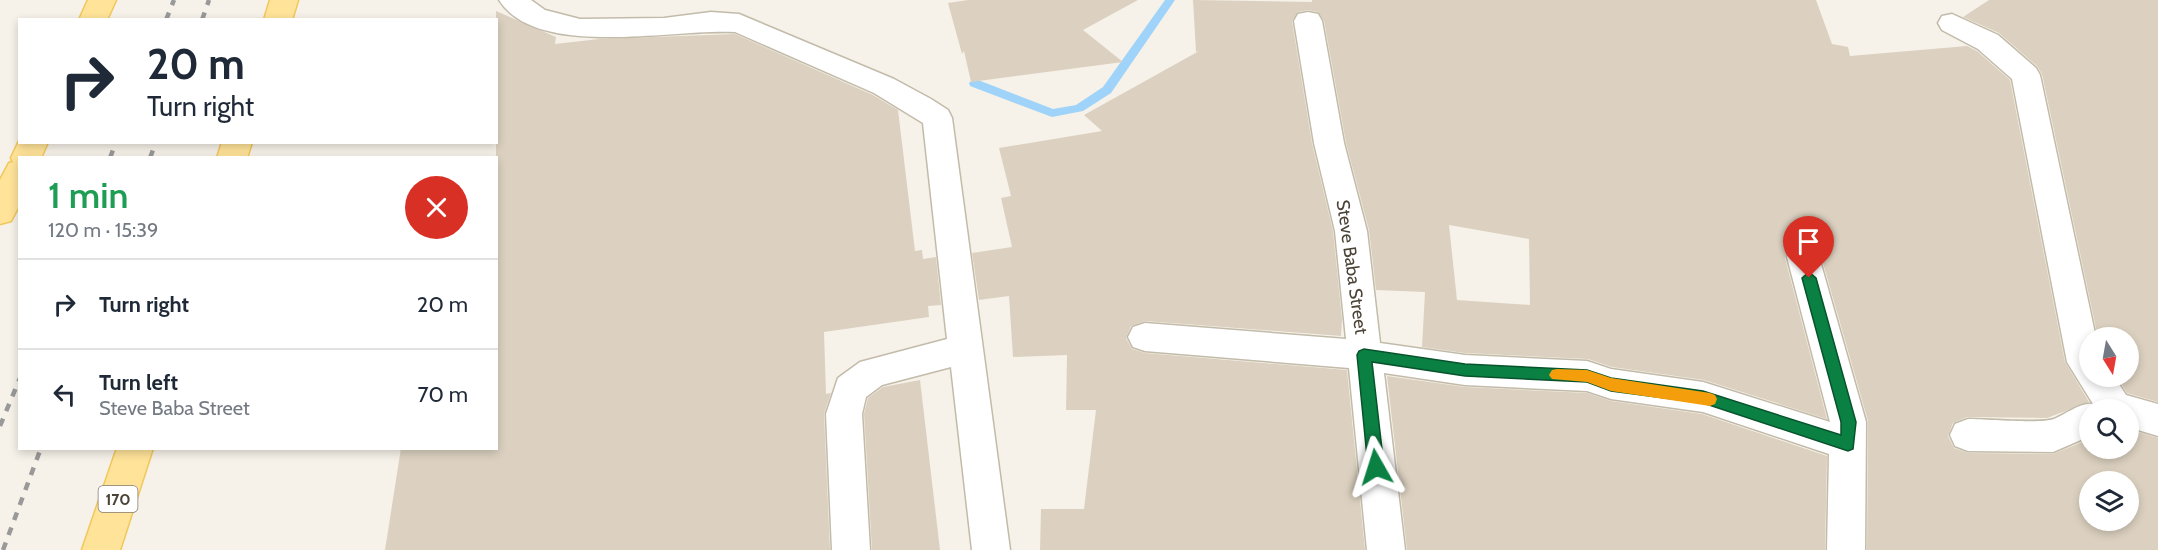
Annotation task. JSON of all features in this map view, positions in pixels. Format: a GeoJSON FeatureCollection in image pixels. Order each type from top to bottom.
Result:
{"type":"FeatureCollection","features":[{"type":"Feature","properties":{"kind":"main road"},"geometry":{"type":"LineString","coordinates":[[94,18],[102,0]]}},
{"type":"Feature","properties":{"kind":"main road"},"geometry":{"type":"LineString","coordinates":[[279,18],[284,0]]}},
{"type":"Feature","properties":{"kind":"main road"},"geometry":{"type":"LineString","coordinates":[[0,212],[18,175]]}},
{"type":"Feature","properties":{"kind":"main road","name":"170"},"geometry":{"type":"LineString","coordinates":[[100,550],[134,450]]}},
{"type":"Feature","properties":{"kind":"street"},"geometry":{"type":"LineString","coordinates":[[513,0],[536,17],[580,28],[664,27],[711,21],[739,23],[884,86],[937,118],[991,550]]}},
{"type":"Feature","properties":{"kind":"street","name":"Steve Baba Street"},"geometry":{"type":"LineString","coordinates":[[1308,21],[1329,143],[1351,231],[1386,550]]}},
{"type":"Feature","properties":{"kind":"street"},"geometry":{"type":"LineString","coordinates":[[1952,23],[1988,42],[2026,75],[2079,337]]}},
{"type":"Feature","properties":{"kind":"street"},"geometry":{"type":"LineString","coordinates":[[1803,257],[1848,422],[1846,550]]}},
{"type":"Feature","properties":{"kind":"street"},"geometry":{"type":"LineString","coordinates":[[1145,337],[1364,355],[1465,370],[1587,376],[1611,384],[1703,397],[1848,444]]}},
{"type":"Feature","properties":{"kind":"street"},"geometry":{"type":"LineString","coordinates":[[851,550],[844,414],[851,389],[872,373],[966,349]]}},
{"type":"Feature","properties":{"kind":"street"},"geometry":{"type":"LineString","coordinates":[[2139,416],[2158,420]]}},
{"type":"Feature","properties":{"kind":"street"},"geometry":{"type":"LineString","coordinates":[[1968,435],[2053,436],[2079,425]]}},
{"type":"Feature","properties":{"kind":"building"},"geometry":{"type":"Polygon","coordinates":[[[968,0],[1138,0],[1083,30],[1123,62],[971,82],[964,51],[962,54],[948,3],[968,0]]]}},
{"type":"Feature","properties":{"kind":"building"},"geometry":{"type":"Polygon","coordinates":[[[1193,0],[1312,2],[1312,0],[1816,0],[1832,44],[1848,47],[1850,56],[1967,46],[1977,51],[2010,80],[2065,362],[2087,399],[2079,399],[2079,406],[2047,418],[1967,417],[1953,423],[1948,436],[1954,448],[1968,453],[2053,454],[2079,443],[2079,459],[2139,459],[2139,432],[2158,438],[2158,550],[1867,550],[1868,421],[1821,256],[1816,246],[1804,242],[1790,246],[1785,258],[1827,419],[1704,380],[1612,367],[1588,359],[1465,353],[1422,347],[1425,292],[1376,290],[1369,230],[1346,143],[1324,21],[1318,12],[1308,10],[1298,12],[1292,21],[1312,143],[1333,231],[1342,319],[1341,336],[1145,321],[1131,326],[1126,338],[1132,349],[1145,353],[1347,370],[1365,550],[1040,550],[1041,509],[1084,509],[1096,410],[1066,410],[1067,355],[1013,357],[1009,296],[979,300],[972,253],[1012,247],[1001,198],[1011,196],[999,148],[1102,131],[1084,115],[1199,51],[1196,52],[1193,0]],[[1449,225],[1457,300],[1530,305],[1529,239],[1449,225]]]}},
{"type":"Feature","properties":{"kind":"building"},"geometry":{"type":"Polygon","coordinates":[[[1989,0],[2158,0],[2158,402],[2127,393],[2123,387],[2139,387],[2139,327],[2096,327],[2042,74],[2037,66],[1999,33],[1963,17],[1989,0]]]}},
{"type":"Feature","properties":{"kind":"building"},"geometry":{"type":"Polygon","coordinates":[[[496,11],[556,37],[555,44],[599,39],[735,34],[873,95],[898,110],[915,251],[922,250],[923,259],[936,257],[941,305],[928,306],[929,317],[824,332],[826,394],[831,393],[824,414],[830,550],[385,550],[401,450],[498,450],[498,156],[496,156],[496,144],[498,144],[498,18],[496,18],[496,11]]]}},
{"type":"Feature","properties":{"kind":"building"},"geometry":{"type":"Polygon","coordinates":[[[1387,376],[1465,387],[1587,393],[1611,401],[1702,414],[1827,456],[1825,550],[1407,550],[1387,376]]]}},
{"type":"Feature","properties":{"kind":"building"},"geometry":{"type":"Polygon","coordinates":[[[920,380],[940,550],[872,550],[864,414],[868,398],[883,387],[920,380]]]}},
{"type":"Feature","properties":{"kind":"waterway"},"geometry":{"type":"LineString","coordinates":[[974,83],[1052,113],[1079,108],[1107,90],[1170,0]]}},
{"type":"Feature","properties":{"kind":"railway"},"geometry":{"type":"LineString","coordinates":[[167,18],[174,0]]}},
{"type":"Feature","properties":{"kind":"railway"},"geometry":{"type":"LineString","coordinates":[[203,18],[209,0]]}},
{"type":"Feature","properties":{"kind":"railway"},"geometry":{"type":"LineString","coordinates":[[111,156],[115,144]]}},
{"type":"Feature","properties":{"kind":"railway"},"geometry":{"type":"LineString","coordinates":[[151,156],[155,144]]}},
{"type":"Feature","properties":{"kind":"railway"},"geometry":{"type":"LineString","coordinates":[[0,426],[18,383]]}},
{"type":"Feature","properties":{"kind":"railway"},"geometry":{"type":"LineString","coordinates":[[3,550],[40,450]]}},
{"type":"Feature","properties":{"kind":"slow traffic"},"geometry":{"type":"LineString","coordinates":[[1557,375],[1587,376],[1611,384],[1710,399]]}},
{"type":"Feature","properties":{"kind":"route"},"geometry":{"type":"LineString","coordinates":[[1376,467],[1364,355],[1465,370],[1587,376],[1611,384],[1703,397],[1848,444],[1848,422],[1809,278]]}}]}
